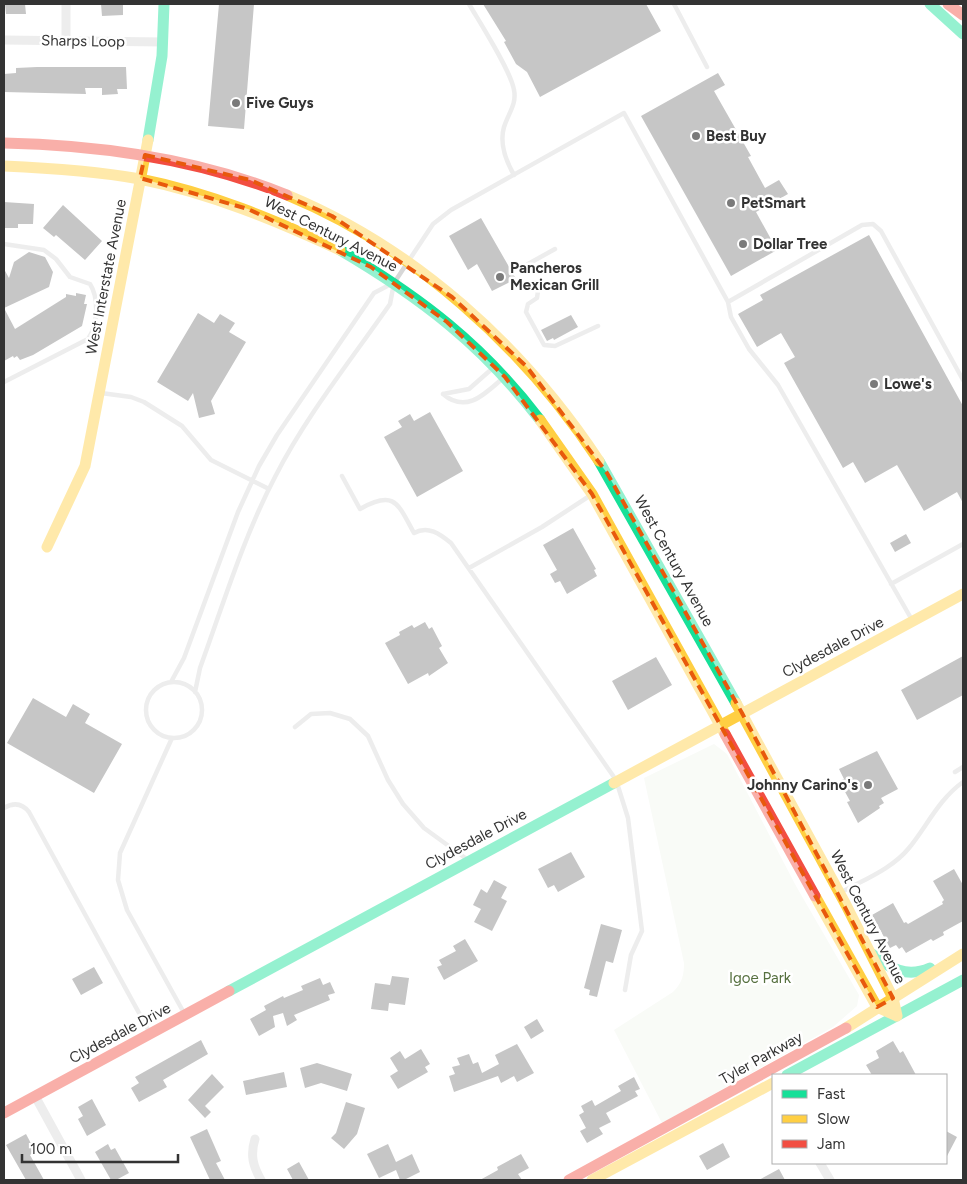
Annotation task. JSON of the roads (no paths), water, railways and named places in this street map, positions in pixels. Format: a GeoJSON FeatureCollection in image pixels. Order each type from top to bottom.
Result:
{"type":"FeatureCollection","features":[{"type":"Feature","properties":{"kind":"main road","name":"West Interstate Avenue"},"geometry":{"type":"LineString","coordinates":[[47,547],[81,478],[145,155],[163,42],[164,4]]}},
{"type":"Feature","properties":{"kind":"main road"},"geometry":{"type":"LineString","coordinates":[[930,4],[963,34]]}},
{"type":"Feature","properties":{"kind":"main road"},"geometry":{"type":"LineString","coordinates":[[948,4],[963,15]]}},
{"type":"Feature","properties":{"kind":"main road","name":"West Century Avenue"},"geometry":{"type":"LineString","coordinates":[[4,143],[82,146],[145,155],[250,180],[332,216],[407,263],[452,297],[493,332],[527,367],[564,411],[607,473],[742,713],[840,893],[893,998],[897,1016]]}},
{"type":"Feature","properties":{"kind":"main road","name":"West Century Avenue"},"geometry":{"type":"LineString","coordinates":[[4,166],[78,168],[140,178],[248,208],[371,267],[447,322],[495,366],[546,428],[592,494],[722,724],[878,1007]]}},
{"type":"Feature","properties":{"kind":"main road","name":"Clydesdale Drive"},"geometry":{"type":"LineString","coordinates":[[4,1113],[468,860],[963,594]]}},
{"type":"Feature","properties":{"kind":"main road"},"geometry":{"type":"LineString","coordinates":[[871,952],[890,968],[911,974],[960,956]]}},
{"type":"Feature","properties":{"kind":"main road","name":"Tyler Parkway"},"geometry":{"type":"LineString","coordinates":[[569,1180],[772,1073],[862,1019],[960,956]]}},
{"type":"Feature","properties":{"kind":"main road","name":"Tyler Parkway"},"geometry":{"type":"LineString","coordinates":[[789,1074],[963,980]]}},
{"type":"Feature","properties":{"kind":"main road"},"geometry":{"type":"LineString","coordinates":[[878,1007],[897,1016]]}},
{"type":"Feature","properties":{"kind":"main road","name":"Tyler Parkway"},"geometry":{"type":"LineString","coordinates":[[592,1180],[772,1084]]}},
{"type":"Feature","properties":{"kind":"street"},"geometry":{"type":"LineString","coordinates":[[66,4],[66,41]]}},
{"type":"Feature","properties":{"kind":"street","name":"Sharps Loop"},"geometry":{"type":"LineString","coordinates":[[4,40],[163,42]]}},
{"type":"Feature","properties":{"kind":"street"},"geometry":{"type":"LineString","coordinates":[[35,1096],[80,1180]]}},
{"type":"Feature","properties":{"kind":"street"},"geometry":{"type":"LineString","coordinates":[[254,1139],[253,1162],[261,1180]]}},
{"type":"Feature","properties":{"kind":"street"},"geometry":{"type":"LineString","coordinates":[[821,1164],[830,1180]]}},
{"type":"Feature","properties":{"kind":"lane"},"geometry":{"type":"LineString","coordinates":[[469,4],[513,86],[514,103],[504,126],[503,141],[506,158],[514,175]]}},
{"type":"Feature","properties":{"kind":"lane"},"geometry":{"type":"LineString","coordinates":[[674,4],[707,67]]}},
{"type":"Feature","properties":{"kind":"lane"},"geometry":{"type":"LineString","coordinates":[[195,692],[180,683],[170,682],[154,690],[146,706],[149,724],[155,731],[172,738],[190,733],[196,727],[202,710],[195,692],[200,668],[269,489],[302,432],[390,304],[394,283],[438,219],[624,113],[728,302],[731,317],[749,349],[778,385],[912,621]]}},
{"type":"Feature","properties":{"kind":"lane"},"geometry":{"type":"LineString","coordinates":[[728,302],[862,225],[873,224],[881,231],[963,380]]}},
{"type":"Feature","properties":{"kind":"lane"},"geometry":{"type":"LineString","coordinates":[[4,244],[36,248],[50,254],[70,277],[90,284],[97,300],[92,333],[88,339],[4,382]]}},
{"type":"Feature","properties":{"kind":"lane"},"geometry":{"type":"LineString","coordinates":[[528,264],[555,249]]}},
{"type":"Feature","properties":{"kind":"lane"},"geometry":{"type":"LineString","coordinates":[[170,682],[184,658],[233,524],[252,481],[278,435],[374,293],[394,283]]}},
{"type":"Feature","properties":{"kind":"lane"},"geometry":{"type":"LineString","coordinates":[[539,284],[538,295],[528,304],[526,312],[544,345],[554,346],[598,326]]}},
{"type":"Feature","properties":{"kind":"lane"},"geometry":{"type":"LineString","coordinates":[[495,366],[469,389],[443,394],[460,403],[473,401],[484,395],[504,377]]}},
{"type":"Feature","properties":{"kind":"lane"},"geometry":{"type":"LineString","coordinates":[[99,392],[131,397],[144,402],[182,426],[211,460],[269,489]]}},
{"type":"Feature","properties":{"kind":"lane"},"geometry":{"type":"LineString","coordinates":[[342,476],[360,509],[379,499],[394,501],[400,507],[414,533],[426,529],[442,536],[455,548],[616,780],[628,818],[642,931],[631,956],[626,990]]}},
{"type":"Feature","properties":{"kind":"lane"},"geometry":{"type":"LineString","coordinates":[[469,568],[542,527],[592,494]]}},
{"type":"Feature","properties":{"kind":"lane"},"geometry":{"type":"LineString","coordinates":[[891,584],[963,544]]}},
{"type":"Feature","properties":{"kind":"lane"},"geometry":{"type":"LineString","coordinates":[[295,727],[311,714],[330,713],[350,719],[368,736],[388,780],[402,804],[424,828],[468,860]]}},
{"type":"Feature","properties":{"kind":"lane"},"geometry":{"type":"LineString","coordinates":[[172,738],[120,853],[117,872],[121,896],[127,910],[185,1014]]}},
{"type":"Feature","properties":{"kind":"lane"},"geometry":{"type":"LineString","coordinates":[[955,772],[963,768]]}},
{"type":"Feature","properties":{"kind":"lane"},"geometry":{"type":"LineString","coordinates":[[840,893],[886,867],[902,855],[941,803],[963,782]]}},
{"type":"Feature","properties":{"kind":"lane"},"geometry":{"type":"LineString","coordinates":[[4,808],[14,804],[20,805],[29,812],[150,1034]]}},
{"type":"Feature","properties":{"kind":"place","name":"Five Guys"},"geometry":{"type":"Point","coordinates":[236,103]}},
{"type":"Feature","properties":{"kind":"place","name":"Best Buy"},"geometry":{"type":"Point","coordinates":[696,136]}},
{"type":"Feature","properties":{"kind":"place","name":"PetSmart"},"geometry":{"type":"Point","coordinates":[731,203]}},
{"type":"Feature","properties":{"kind":"place","name":"Dollar Tree"},"geometry":{"type":"Point","coordinates":[743,244]}},
{"type":"Feature","properties":{"kind":"place","name":"Pancheros Mexican Grill"},"geometry":{"type":"Point","coordinates":[500,277]}},
{"type":"Feature","properties":{"kind":"place","name":"Lowe's"},"geometry":{"type":"Point","coordinates":[874,384]}},
{"type":"Feature","properties":{"kind":"place","name":"Johnny Carino's"},"geometry":{"type":"Point","coordinates":[868,785]}},
{"type":"Feature","properties":{"kind":"park label","name":"Igoe Park"},"geometry":{"type":"Point","coordinates":[760,978]}}]}
